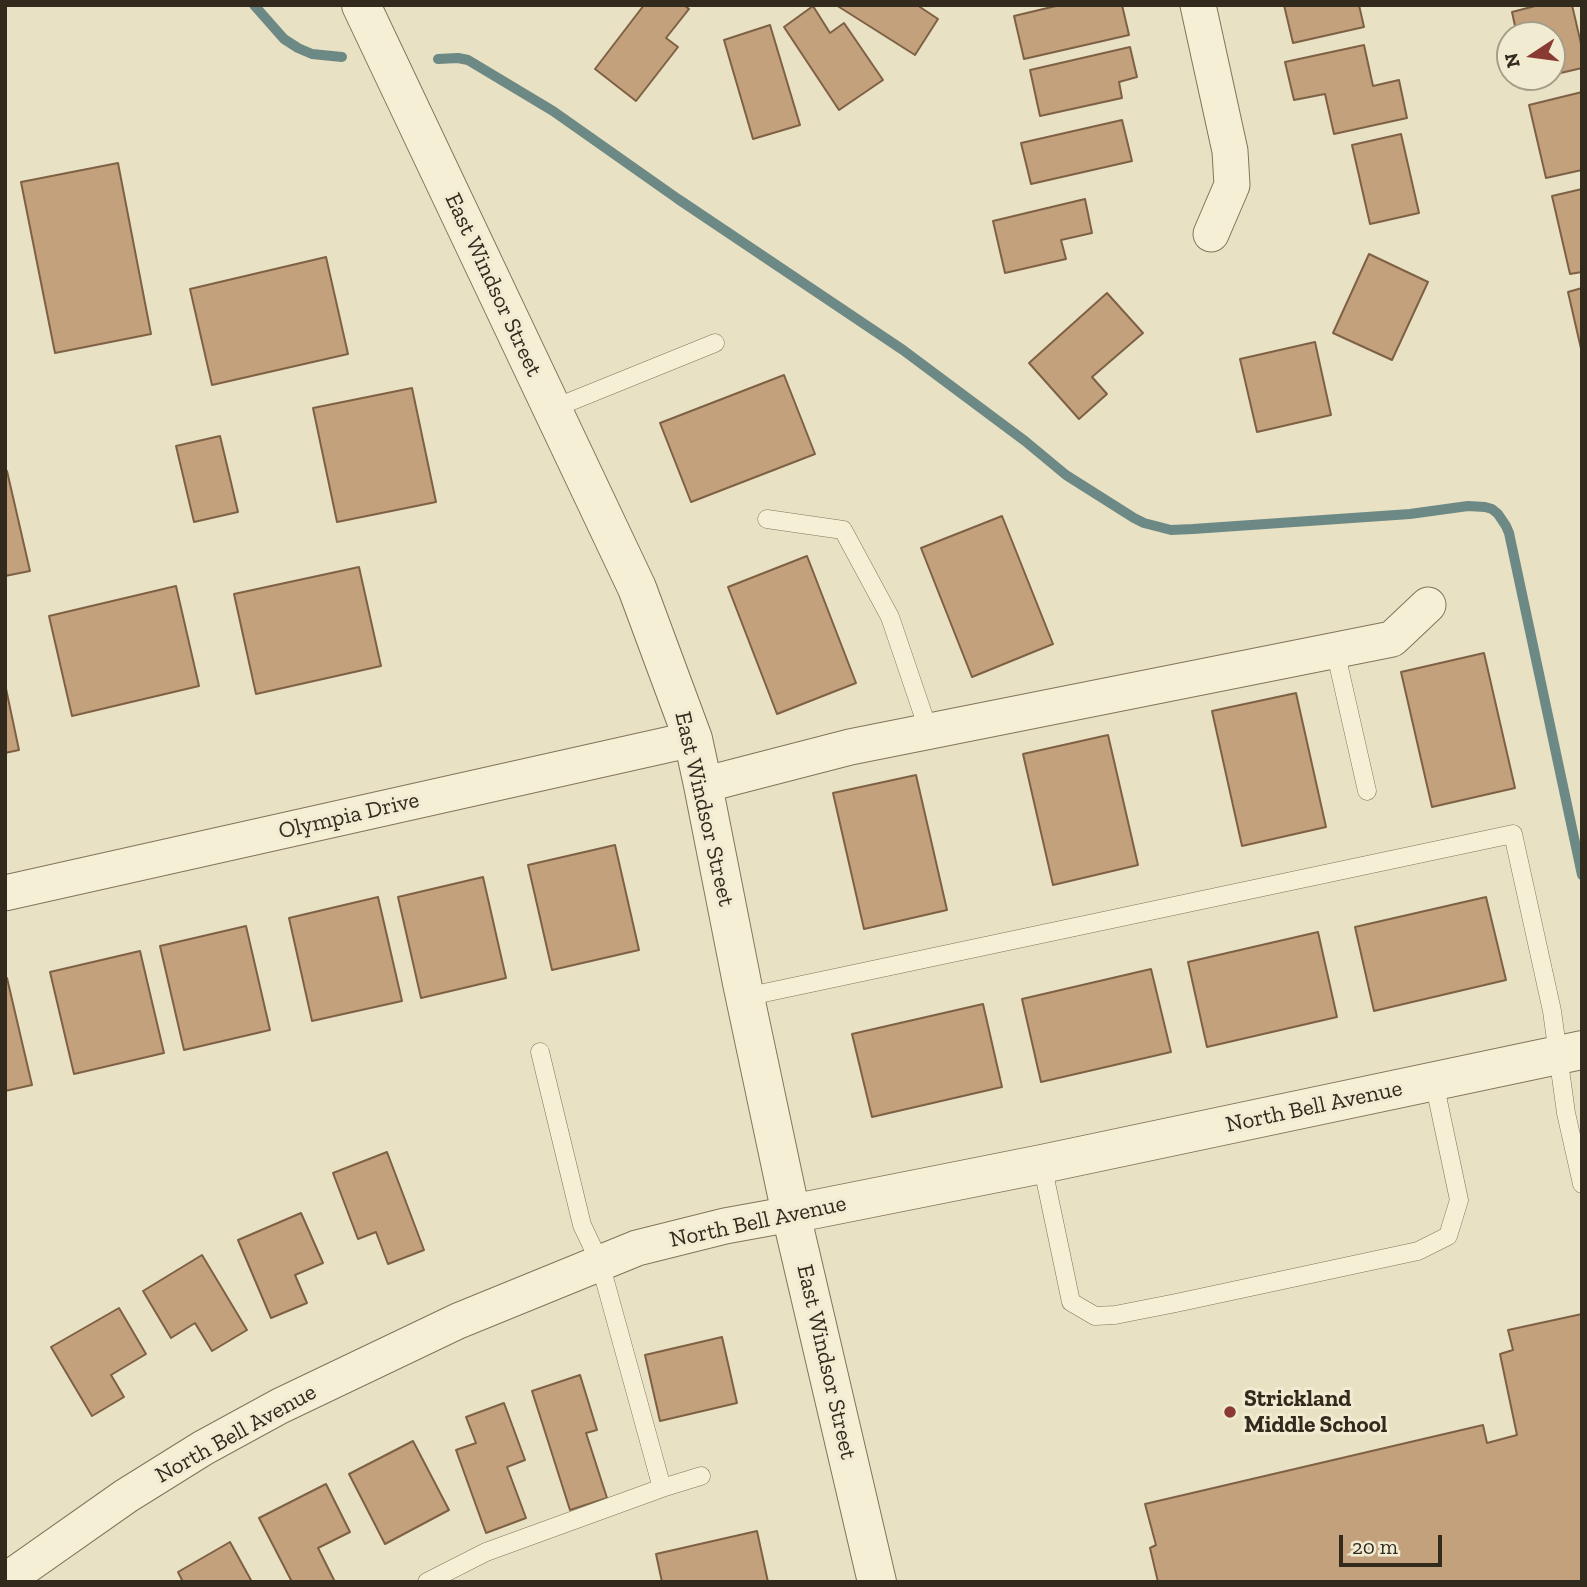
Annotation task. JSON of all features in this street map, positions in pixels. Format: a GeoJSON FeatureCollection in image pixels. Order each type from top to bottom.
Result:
{"type":"FeatureCollection","features":[{"type":"Feature","properties":{"kind":"street","name":"East Windsor Street"},"geometry":{"type":"LineString","coordinates":[[361,5],[637,588],[692,738],[791,1214],[877,1582]]}},
{"type":"Feature","properties":{"kind":"street"},"geometry":{"type":"LineString","coordinates":[[1198,5],[1230,151],[1232,185],[1211,234]]}},
{"type":"Feature","properties":{"kind":"street"},"geometry":{"type":"LineString","coordinates":[[703,785],[850,747],[1392,639],[1428,605]]}},
{"type":"Feature","properties":{"kind":"street","name":"Olympia Drive"},"geometry":{"type":"LineString","coordinates":[[5,893],[692,738]]}},
{"type":"Feature","properties":{"kind":"street","name":"North Bell Avenue"},"geometry":{"type":"LineString","coordinates":[[5,1581],[126,1496],[280,1406],[457,1321],[637,1248],[725,1226],[1042,1164],[1569,1053]]}},
{"type":"Feature","properties":{"kind":"lane"},"geometry":{"type":"LineString","coordinates":[[552,410],[715,343]]}},
{"type":"Feature","properties":{"kind":"lane"},"geometry":{"type":"LineString","coordinates":[[767,519],[843,530],[890,617],[929,732]]}},
{"type":"Feature","properties":{"kind":"lane"},"geometry":{"type":"LineString","coordinates":[[1335,650],[1367,790]]}},
{"type":"Feature","properties":{"kind":"lane"},"geometry":{"type":"LineString","coordinates":[[745,997],[1513,834],[1552,1011],[1569,1053],[1566,1113],[1582,1184]]}},
{"type":"Feature","properties":{"kind":"lane"},"geometry":{"type":"LineString","coordinates":[[540,1052],[582,1225],[600,1264],[615,1313],[662,1488]]}},
{"type":"Feature","properties":{"kind":"lane"},"geometry":{"type":"LineString","coordinates":[[1042,1164],[1071,1302],[1095,1316],[1115,1315],[1176,1303],[1418,1251],[1448,1236],[1459,1200],[1434,1082]]}},
{"type":"Feature","properties":{"kind":"lane"},"geometry":{"type":"LineString","coordinates":[[427,1582],[486,1552],[701,1476]]}},
{"type":"Feature","properties":{"kind":"building"},"geometry":{"type":"Polygon","coordinates":[[[644,5],[684,5],[689,9],[666,38],[678,47],[636,101],[595,69],[644,5]]]}},
{"type":"Feature","properties":{"kind":"building"},"geometry":{"type":"Polygon","coordinates":[[[836,5],[917,5],[938,19],[915,55],[836,5]]]}},
{"type":"Feature","properties":{"kind":"building"},"geometry":{"type":"Polygon","coordinates":[[[1060,5],[1122,5],[1129,35],[1024,59],[1014,16],[1060,5]]]}},
{"type":"Feature","properties":{"kind":"building"},"geometry":{"type":"Polygon","coordinates":[[[1284,5],[1359,5],[1364,27],[1293,43],[1284,5]]]}},
{"type":"Feature","properties":{"kind":"building"},"geometry":{"type":"Polygon","coordinates":[[[1539,5],[1572,5],[1582,48],[1582,68],[1566,72],[1566,21],[1514,21],[1512,12],[1539,5]]]}},
{"type":"Feature","properties":{"kind":"building"},"geometry":{"type":"Polygon","coordinates":[[[813,6],[830,33],[844,23],[883,80],[839,110],[784,27],[813,6]]]}},
{"type":"Feature","properties":{"kind":"building"},"geometry":{"type":"Polygon","coordinates":[[[770,25],[800,125],[753,139],[724,40],[770,25]]]}},
{"type":"Feature","properties":{"kind":"building"},"geometry":{"type":"Polygon","coordinates":[[[1364,45],[1373,86],[1399,80],[1407,118],[1334,134],[1325,94],[1294,100],[1285,62],[1364,45]]]}},
{"type":"Feature","properties":{"kind":"building"},"geometry":{"type":"Polygon","coordinates":[[[1130,47],[1137,77],[1119,82],[1122,98],[1040,116],[1030,70],[1130,47]]]}},
{"type":"Feature","properties":{"kind":"building"},"geometry":{"type":"Polygon","coordinates":[[[1582,92],[1582,170],[1546,178],[1529,105],[1582,92]]]}},
{"type":"Feature","properties":{"kind":"building"},"geometry":{"type":"Polygon","coordinates":[[[1122,120],[1132,161],[1031,184],[1021,143],[1122,120]]]}},
{"type":"Feature","properties":{"kind":"building"},"geometry":{"type":"Polygon","coordinates":[[[1401,134],[1419,213],[1370,224],[1352,145],[1401,134]]]}},
{"type":"Feature","properties":{"kind":"building"},"geometry":{"type":"Polygon","coordinates":[[[118,163],[151,334],[55,353],[21,182],[118,163]]]}},
{"type":"Feature","properties":{"kind":"building"},"geometry":{"type":"Polygon","coordinates":[[[1582,189],[1582,272],[1570,274],[1552,196],[1582,189]]]}},
{"type":"Feature","properties":{"kind":"building"},"geometry":{"type":"Polygon","coordinates":[[[1085,199],[1092,233],[1061,240],[1066,259],[1005,273],[993,221],[1085,199]]]}},
{"type":"Feature","properties":{"kind":"building"},"geometry":{"type":"Polygon","coordinates":[[[1369,254],[1428,282],[1392,360],[1333,333],[1369,254]]]}},
{"type":"Feature","properties":{"kind":"building"},"geometry":{"type":"Polygon","coordinates":[[[326,257],[348,354],[212,385],[190,289],[326,257]]]}},
{"type":"Feature","properties":{"kind":"building"},"geometry":{"type":"Polygon","coordinates":[[[1582,288],[1582,353],[1568,292],[1582,288]]]}},
{"type":"Feature","properties":{"kind":"building"},"geometry":{"type":"Polygon","coordinates":[[[1107,293],[1143,333],[1092,377],[1107,394],[1079,419],[1029,363],[1107,293]]]}},
{"type":"Feature","properties":{"kind":"building"},"geometry":{"type":"Polygon","coordinates":[[[1315,342],[1331,415],[1257,432],[1240,359],[1315,342]]]}},
{"type":"Feature","properties":{"kind":"building"},"geometry":{"type":"Polygon","coordinates":[[[784,375],[815,454],[691,502],[660,423],[784,375]]]}},
{"type":"Feature","properties":{"kind":"building"},"geometry":{"type":"Polygon","coordinates":[[[412,388],[436,502],[337,522],[313,408],[412,388]]]}},
{"type":"Feature","properties":{"kind":"building"},"geometry":{"type":"Polygon","coordinates":[[[220,436],[238,512],[194,522],[176,446],[220,436]]]}},
{"type":"Feature","properties":{"kind":"building"},"geometry":{"type":"Polygon","coordinates":[[[7,471],[30,571],[5,576],[5,472],[7,471]]]}},
{"type":"Feature","properties":{"kind":"building"},"geometry":{"type":"Polygon","coordinates":[[[1002,516],[1053,644],[972,677],[921,548],[1002,516]]]}},
{"type":"Feature","properties":{"kind":"building"},"geometry":{"type":"Polygon","coordinates":[[[807,556],[856,683],[777,714],[728,587],[807,556]]]}},
{"type":"Feature","properties":{"kind":"building"},"geometry":{"type":"Polygon","coordinates":[[[359,567],[381,666],[256,694],[234,594],[359,567]]]}},
{"type":"Feature","properties":{"kind":"building"},"geometry":{"type":"Polygon","coordinates":[[[176,586],[199,686],[72,716],[49,616],[176,586]]]}},
{"type":"Feature","properties":{"kind":"building"},"geometry":{"type":"Polygon","coordinates":[[[1484,653],[1515,788],[1432,807],[1401,672],[1484,653]]]}},
{"type":"Feature","properties":{"kind":"building"},"geometry":{"type":"Polygon","coordinates":[[[5,684],[19,750],[5,753],[5,684]]]}},
{"type":"Feature","properties":{"kind":"building"},"geometry":{"type":"Polygon","coordinates":[[[1296,693],[1326,827],[1242,846],[1212,711],[1296,693]]]}},
{"type":"Feature","properties":{"kind":"building"},"geometry":{"type":"Polygon","coordinates":[[[1108,735],[1138,865],[1053,885],[1023,754],[1108,735]]]}},
{"type":"Feature","properties":{"kind":"building"},"geometry":{"type":"Polygon","coordinates":[[[916,775],[947,910],[864,929],[833,793],[916,775]]]}},
{"type":"Feature","properties":{"kind":"building"},"geometry":{"type":"Polygon","coordinates":[[[615,845],[639,950],[552,970],[528,865],[615,845]]]}},
{"type":"Feature","properties":{"kind":"building"},"geometry":{"type":"Polygon","coordinates":[[[483,877],[506,978],[421,998],[398,897],[483,877]]]}},
{"type":"Feature","properties":{"kind":"building"},"geometry":{"type":"Polygon","coordinates":[[[378,897],[402,1001],[312,1021],[289,918],[378,897]]]}},
{"type":"Feature","properties":{"kind":"building"},"geometry":{"type":"Polygon","coordinates":[[[1486,897],[1506,980],[1374,1011],[1355,927],[1486,897]]]}},
{"type":"Feature","properties":{"kind":"building"},"geometry":{"type":"Polygon","coordinates":[[[246,926],[270,1030],[184,1050],[160,946],[246,926]]]}},
{"type":"Feature","properties":{"kind":"building"},"geometry":{"type":"Polygon","coordinates":[[[1318,932],[1337,1017],[1207,1047],[1188,962],[1318,932]]]}},
{"type":"Feature","properties":{"kind":"building"},"geometry":{"type":"Polygon","coordinates":[[[140,951],[164,1053],[74,1074],[50,972],[140,951]]]}},
{"type":"Feature","properties":{"kind":"building"},"geometry":{"type":"Polygon","coordinates":[[[1151,969],[1171,1052],[1041,1082],[1022,999],[1151,969]]]}},
{"type":"Feature","properties":{"kind":"building"},"geometry":{"type":"Polygon","coordinates":[[[5,978],[32,1085],[5,1091],[5,978]]]}},
{"type":"Feature","properties":{"kind":"building"},"geometry":{"type":"Polygon","coordinates":[[[983,1004],[1002,1087],[872,1117],[852,1034],[983,1004]]]}},
{"type":"Feature","properties":{"kind":"building"},"geometry":{"type":"Polygon","coordinates":[[[387,1152],[424,1250],[388,1264],[376,1232],[358,1239],[333,1173],[387,1152]]]}},
{"type":"Feature","properties":{"kind":"building"},"geometry":{"type":"Polygon","coordinates":[[[301,1213],[323,1263],[295,1275],[307,1303],[271,1318],[238,1240],[301,1213]]]}},
{"type":"Feature","properties":{"kind":"building"},"geometry":{"type":"Polygon","coordinates":[[[202,1255],[247,1330],[212,1351],[195,1323],[171,1338],[143,1291],[202,1255]]]}},
{"type":"Feature","properties":{"kind":"building"},"geometry":{"type":"Polygon","coordinates":[[[119,1308],[146,1354],[111,1375],[124,1397],[92,1416],[51,1347],[119,1308]]]}},
{"type":"Feature","properties":{"kind":"building"},"geometry":{"type":"Polygon","coordinates":[[[1582,1314],[1582,1582],[1158,1582],[1150,1548],[1156,1545],[1145,1504],[1483,1425],[1487,1443],[1517,1435],[1500,1354],[1513,1350],[1508,1330],[1582,1314]]]}},
{"type":"Feature","properties":{"kind":"building"},"geometry":{"type":"Polygon","coordinates":[[[722,1337],[737,1403],[660,1421],[645,1355],[722,1337]]]}},
{"type":"Feature","properties":{"kind":"building"},"geometry":{"type":"Polygon","coordinates":[[[580,1375],[597,1430],[586,1433],[607,1498],[570,1510],[532,1391],[580,1375]]]}},
{"type":"Feature","properties":{"kind":"building"},"geometry":{"type":"Polygon","coordinates":[[[504,1403],[525,1460],[507,1467],[526,1518],[486,1533],[456,1450],[476,1443],[466,1417],[504,1403]]]}},
{"type":"Feature","properties":{"kind":"building"},"geometry":{"type":"Polygon","coordinates":[[[413,1441],[449,1510],[385,1544],[349,1474],[413,1441]]]}},
{"type":"Feature","properties":{"kind":"building"},"geometry":{"type":"Polygon","coordinates":[[[326,1484],[350,1532],[318,1548],[335,1582],[292,1582],[259,1518],[326,1484]]]}},
{"type":"Feature","properties":{"kind":"building"},"geometry":{"type":"Polygon","coordinates":[[[757,1531],[768,1582],[662,1582],[656,1554],[757,1531]]]}},
{"type":"Feature","properties":{"kind":"building"},"geometry":{"type":"Polygon","coordinates":[[[230,1542],[252,1582],[183,1582],[178,1572],[230,1542]]]}},
{"type":"Feature","properties":{"kind":"waterway"},"geometry":{"type":"LineString","coordinates":[[254,5],[284,39],[298,48],[312,54],[342,57]]}},
{"type":"Feature","properties":{"kind":"waterway"},"geometry":{"type":"LineString","coordinates":[[438,59],[468,60],[553,111],[678,199],[903,350],[1066,475],[1144,523],[1171,530],[1410,514],[1468,506],[1492,509],[1509,533],[1582,875]]}},
{"type":"Feature","properties":{"kind":"place","name":"Strickland Middle School"},"geometry":{"type":"Point","coordinates":[1230,1412]}}]}
